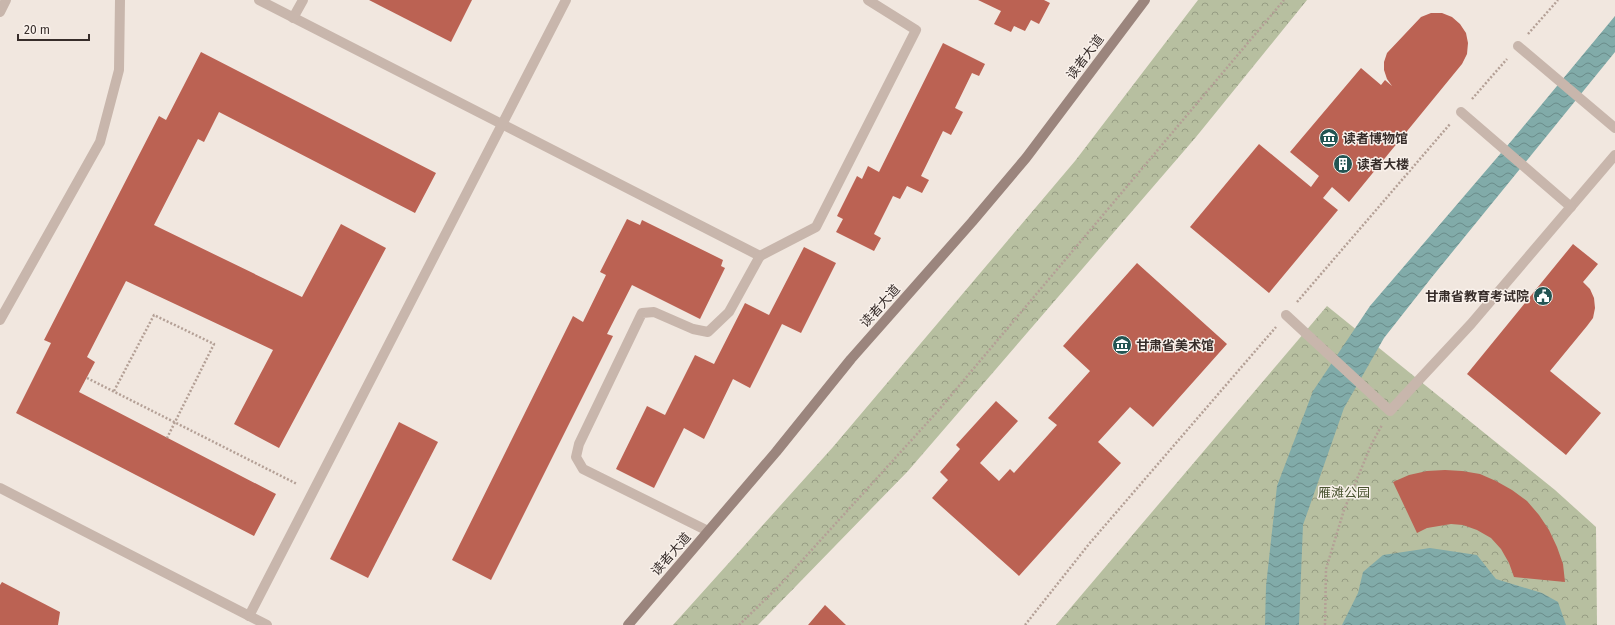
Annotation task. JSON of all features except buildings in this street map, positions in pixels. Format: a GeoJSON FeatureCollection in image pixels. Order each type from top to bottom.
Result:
{"type":"FeatureCollection","features":[{"type":"Feature","properties":{"kind":"main road","name":"读者大道"},"geometry":{"type":"LineString","coordinates":[[628,625],[776,452],[851,359],[967,228],[1026,158],[1145,0]]}},
{"type":"Feature","properties":{"kind":"street"},"geometry":{"type":"LineString","coordinates":[[0,12],[6,0]]}},
{"type":"Feature","properties":{"kind":"street"},"geometry":{"type":"LineString","coordinates":[[0,320],[100,142],[119,70],[120,0]]}},
{"type":"Feature","properties":{"kind":"street"},"geometry":{"type":"LineString","coordinates":[[258,0],[760,256]]}},
{"type":"Feature","properties":{"kind":"street"},"geometry":{"type":"LineString","coordinates":[[294,18],[303,0]]}},
{"type":"Feature","properties":{"kind":"street"},"geometry":{"type":"LineString","coordinates":[[249,616],[566,0]]}},
{"type":"Feature","properties":{"kind":"street"},"geometry":{"type":"LineString","coordinates":[[708,531],[583,469],[576,457],[579,444],[642,313],[654,312],[693,329],[708,332],[729,312],[760,256],[816,227],[916,30],[868,0]]}},
{"type":"Feature","properties":{"kind":"street"},"geometry":{"type":"LineString","coordinates":[[1518,46],[1613,126]]}},
{"type":"Feature","properties":{"kind":"street"},"geometry":{"type":"LineString","coordinates":[[1461,112],[1571,207]]}},
{"type":"Feature","properties":{"kind":"street"},"geometry":{"type":"LineString","coordinates":[[1286,315],[1390,411],[1471,324],[1615,155]]}},
{"type":"Feature","properties":{"kind":"street"},"geometry":{"type":"LineString","coordinates":[[0,488],[267,625]]}},
{"type":"Feature","properties":{"kind":"path"},"geometry":{"type":"LineString","coordinates":[[739,625],[778,587],[937,412],[1284,0]]}},
{"type":"Feature","properties":{"kind":"path"},"geometry":{"type":"LineString","coordinates":[[114,391],[154,315],[214,344],[167,438]]}},
{"type":"Feature","properties":{"kind":"path"},"geometry":{"type":"LineString","coordinates":[[87,378],[313,492]]}},
{"type":"Feature","properties":{"kind":"path"},"geometry":{"type":"LineString","coordinates":[[1325,625],[1326,569],[1344,510],[1372,442],[1390,411]]}},
{"type":"Feature","properties":{"kind":"green space"},"geometry":{"type":"Polygon","coordinates":[[[1198,0],[1307,0],[1196,137],[908,471],[758,625],[673,625],[833,447],[1075,161],[1198,0]]]}},
{"type":"Feature","properties":{"kind":"green space","name":"雁滩公园"},"geometry":{"type":"Polygon","coordinates":[[[1327,306],[1555,490],[1596,527],[1597,625],[1056,625],[1327,306]]]}},
{"type":"Feature","properties":{"kind":"water"},"geometry":{"type":"Polygon","coordinates":[[[1615,16],[1615,52],[1384,338],[1344,408],[1303,525],[1299,625],[1265,625],[1266,586],[1277,486],[1313,391],[1370,306],[1513,139],[1615,16]]]}},
{"type":"Feature","properties":{"kind":"water"},"geometry":{"type":"Polygon","coordinates":[[[1430,548],[1477,555],[1496,579],[1542,593],[1558,602],[1566,625],[1342,625],[1358,593],[1363,572],[1383,555],[1430,548]]]}},
{"type":"Feature","properties":{"kind":"place","name":"读者博物馆"},"geometry":{"type":"Point","coordinates":[1329,138]}},
{"type":"Feature","properties":{"kind":"place","name":"读者大楼"},"geometry":{"type":"Point","coordinates":[1343,164]}},
{"type":"Feature","properties":{"kind":"place","name":"甘肃省教育考试院"},"geometry":{"type":"Point","coordinates":[1543,296]}},
{"type":"Feature","properties":{"kind":"place","name":"甘肃省美术馆"},"geometry":{"type":"Point","coordinates":[1122,345]}}]}
